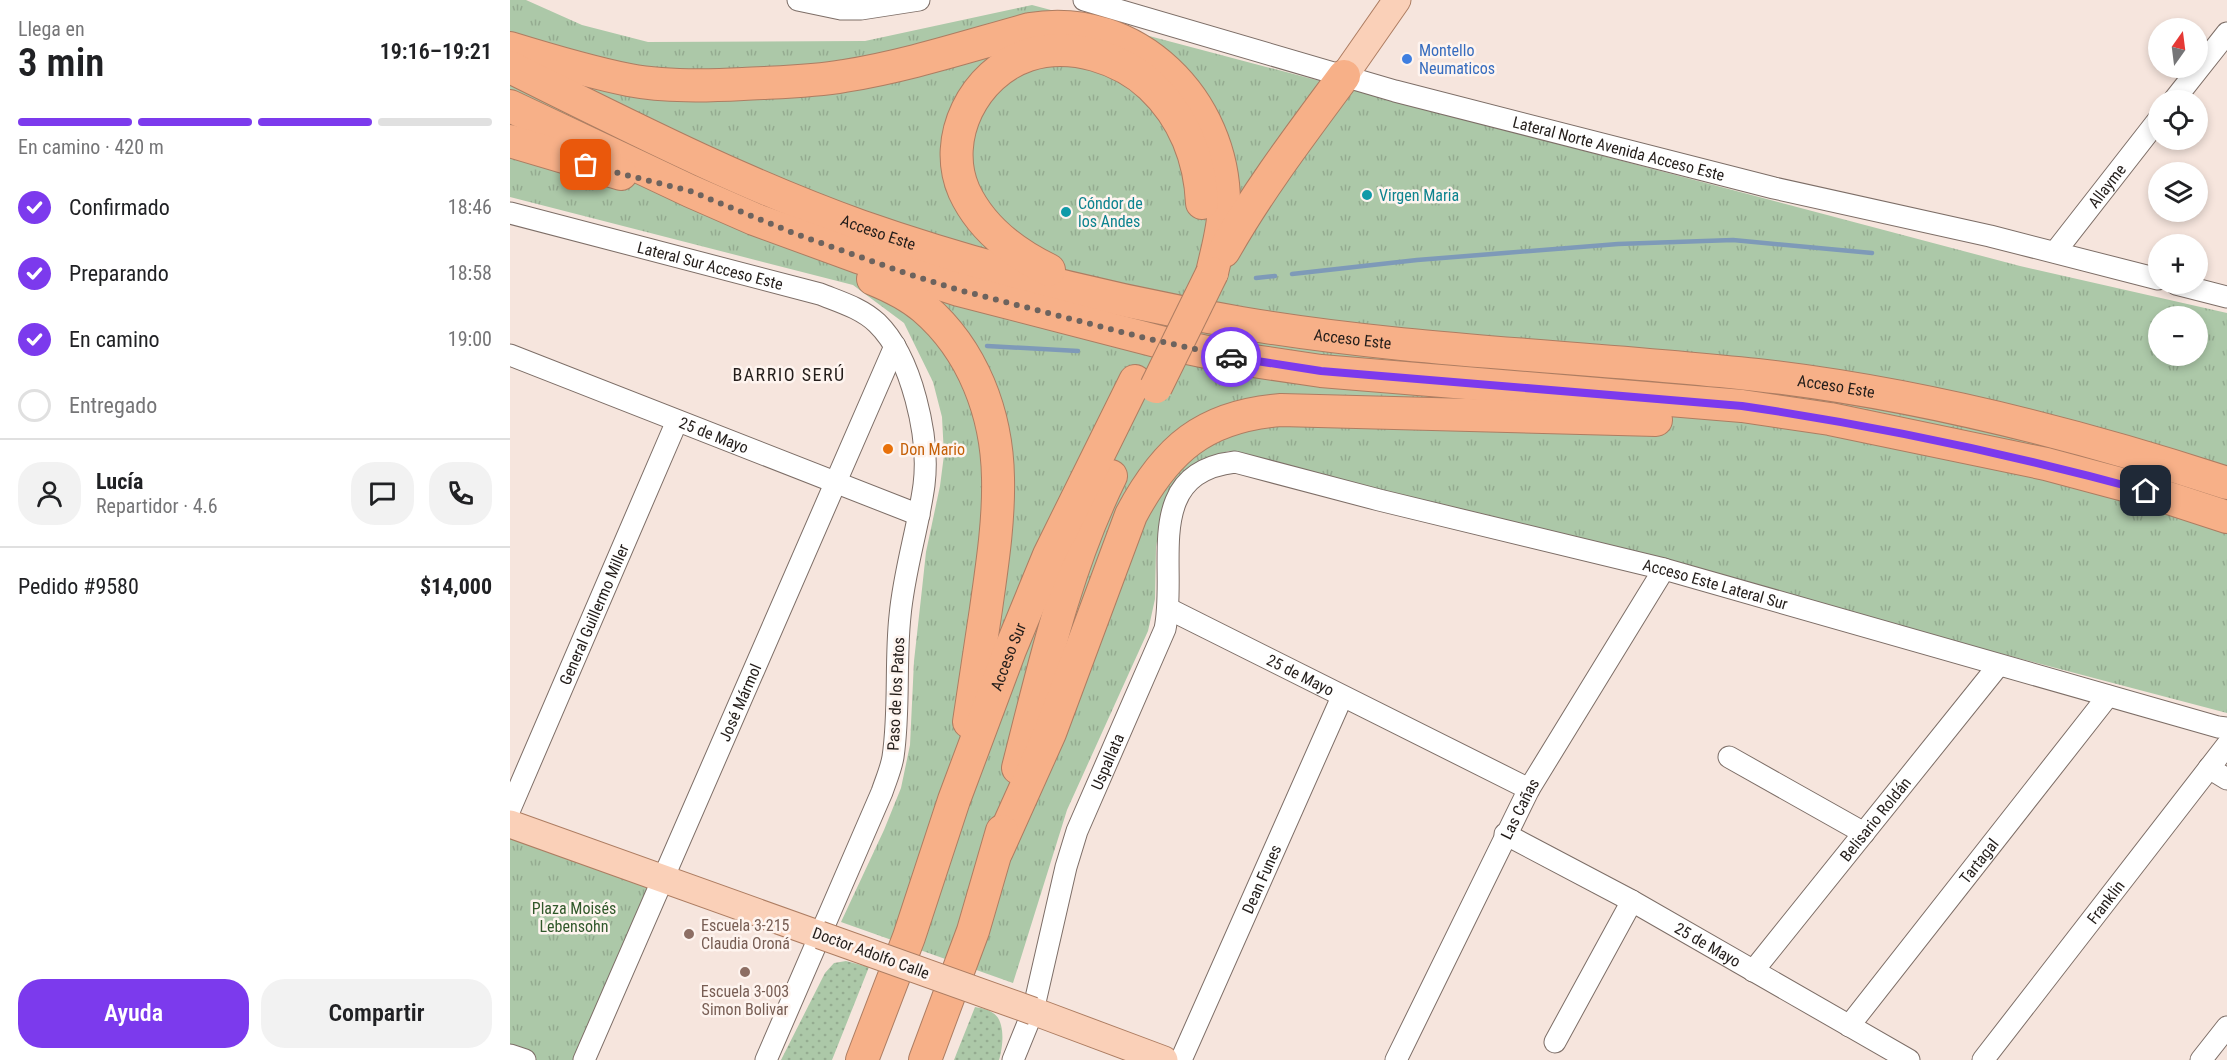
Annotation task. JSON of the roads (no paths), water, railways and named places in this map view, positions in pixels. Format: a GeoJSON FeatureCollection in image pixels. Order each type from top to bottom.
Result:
{"type":"FeatureCollection","features":[{"type":"Feature","properties":{"kind":"highway"},"geometry":{"type":"LineString","coordinates":[[510,48],[580,69],[631,80],[719,85],[814,80],[844,76],[903,64],[1049,26],[1087,29],[1111,36],[1148,57],[1178,81],[1196,105],[1211,136],[1222,178],[1224,206],[1221,235],[1201,271]]}},
{"type":"Feature","properties":{"kind":"highway"},"geometry":{"type":"LineString","coordinates":[[1134,301],[1056,274],[1021,255],[996,236],[971,204],[964,191],[958,168],[959,130],[966,112],[983,85],[1006,66],[1027,55],[1070,50],[1119,64],[1142,78],[1174,112],[1184,131],[1198,170],[1201,189],[1201,271]]}},
{"type":"Feature","properties":{"kind":"highway","name":"Acceso Este"},"geometry":{"type":"LineString","coordinates":[[510,68],[715,165],[860,225],[992,266],[1134,301],[1236,322],[1340,338],[1772,377],[1840,387],[1993,417],[2137,455],[2227,483]]}},
{"type":"Feature","properties":{"kind":"highway"},"geometry":{"type":"LineString","coordinates":[[1201,271],[1241,221],[1289,150],[1344,76]]}},
{"type":"Feature","properties":{"kind":"highway","name":"Acceso Este"},"geometry":{"type":"LineString","coordinates":[[510,106],[754,219],[959,290],[1154,340],[1240,359],[1321,371],[1742,406],[1830,419],[2046,464],[2146,491],[2227,517]]}},
{"type":"Feature","properties":{"kind":"highway"},"geometry":{"type":"LineString","coordinates":[[510,141],[586,165],[690,191]]}},
{"type":"Feature","properties":{"kind":"highway"},"geometry":{"type":"LineString","coordinates":[[754,219],[810,250],[894,288],[923,307],[948,333],[965,357],[984,396],[992,427],[998,478],[994,554],[954,800]]}},
{"type":"Feature","properties":{"kind":"highway","name":"Acceso Sur"},"geometry":{"type":"LineString","coordinates":[[862,1060],[909,937],[954,800],[1010,650],[1049,555],[1145,384],[1201,271]]}},
{"type":"Feature","properties":{"kind":"highway","name":"Acceso Sur"},"geometry":{"type":"LineString","coordinates":[[925,1060],[973,931],[997,851],[1046,661],[1080,552],[1145,384]]}},
{"type":"Feature","properties":{"kind":"highway"},"geometry":{"type":"LineString","coordinates":[[997,851],[1050,733],[1131,515],[1149,482],[1178,448],[1202,431],[1224,421],[1251,413],[1314,410],[1732,422],[1782,426],[1912,447],[1977,450]]}},
{"type":"Feature","properties":{"kind":"highway"},"geometry":{"type":"LineString","coordinates":[[1993,417],[2061,423],[2227,472]]}},
{"type":"Feature","properties":{"kind":"highway"},"geometry":{"type":"LineString","coordinates":[[2046,464],[2155,511],[2227,536]]}},
{"type":"Feature","properties":{"kind":"main road"},"geometry":{"type":"LineString","coordinates":[[1344,76],[1396,0]]}},
{"type":"Feature","properties":{"kind":"main road","name":"Doctor Adolfo Calle"},"geometry":{"type":"LineString","coordinates":[[510,824],[1164,1060]]}},
{"type":"Feature","properties":{"kind":"street"},"geometry":{"type":"LineString","coordinates":[[798,0],[841,9],[861,9],[919,0]]}},
{"type":"Feature","properties":{"kind":"street","name":"Lateral Norte Avenida Acceso Este"},"geometry":{"type":"LineString","coordinates":[[1084,0],[1344,76],[1774,188],[2055,252],[2148,276]]}},
{"type":"Feature","properties":{"kind":"street"},"geometry":{"type":"LineString","coordinates":[[2182,90],[2227,33]]}},
{"type":"Feature","properties":{"kind":"street","name":"Allayme"},"geometry":{"type":"LineString","coordinates":[[2055,252],[2148,133]]}},
{"type":"Feature","properties":{"kind":"street","name":"Lateral Sur Acceso Este"},"geometry":{"type":"LineString","coordinates":[[510,213],[820,294],[858,309],[877,323],[896,346]]}},
{"type":"Feature","properties":{"kind":"street"},"geometry":{"type":"LineString","coordinates":[[2208,292],[2227,297]]}},
{"type":"Feature","properties":{"kind":"street","name":"José Mármol"},"geometry":{"type":"LineString","coordinates":[[584,1060],[896,346]]}},
{"type":"Feature","properties":{"kind":"street","name":"Paso de los Patos"},"geometry":{"type":"LineString","coordinates":[[766,1060],[882,792],[892,760],[900,616],[924,482],[923,436],[915,395],[896,346]]}},
{"type":"Feature","properties":{"kind":"street","name":"25 de Mayo"},"geometry":{"type":"LineString","coordinates":[[510,355],[919,515]]}},
{"type":"Feature","properties":{"kind":"street","name":"General Guillermo Miller"},"geometry":{"type":"LineString","coordinates":[[510,809],[677,421]]}},
{"type":"Feature","properties":{"kind":"street","name":"Acceso Este Lateral Sur"},"geometry":{"type":"LineString","coordinates":[[1202,471],[1219,464],[1235,462],[1379,500],[1664,569],[1998,666],[2227,728]]}},
{"type":"Feature","properties":{"kind":"street","name":"Uspallata"},"geometry":{"type":"LineString","coordinates":[[1013,1060],[1033,1011],[1066,867],[1077,831],[1165,629],[1169,609],[1167,539],[1171,516],[1179,494],[1202,471]]}},
{"type":"Feature","properties":{"kind":"street","name":"Las Cañas"},"geometry":{"type":"LineString","coordinates":[[1396,1060],[1529,789],[1664,569]]}},
{"type":"Feature","properties":{"kind":"street","name":"25 de Mayo"},"geometry":{"type":"LineString","coordinates":[[1169,609],[1529,789]]}},
{"type":"Feature","properties":{"kind":"street","name":"Belisario Roldán"},"geometry":{"type":"LineString","coordinates":[[1753,970],[1998,666]]}},
{"type":"Feature","properties":{"kind":"street","name":"Tartagal"},"geometry":{"type":"LineString","coordinates":[[1850,1026],[2108,696]]}},
{"type":"Feature","properties":{"kind":"street","name":"Dean Funes"},"geometry":{"type":"LineString","coordinates":[[1181,1060],[1342,697]]}},
{"type":"Feature","properties":{"kind":"street","name":"Franklin"},"geometry":{"type":"LineString","coordinates":[[1983,1060],[2218,773],[2227,745]]}},
{"type":"Feature","properties":{"kind":"street"},"geometry":{"type":"LineString","coordinates":[[1728,757],[1864,833]]}},
{"type":"Feature","properties":{"kind":"street","name":"25 de Mayo"},"geometry":{"type":"LineString","coordinates":[[1505,834],[1632,902],[1909,1060]]}},
{"type":"Feature","properties":{"kind":"street"},"geometry":{"type":"LineString","coordinates":[[1555,1041],[1632,902]]}},
{"type":"Feature","properties":{"kind":"street"},"geometry":{"type":"LineString","coordinates":[[2201,1060],[2227,1027]]}},
{"type":"Feature","properties":{"kind":"street"},"geometry":{"type":"LineString","coordinates":[[510,1055],[525,1060]]}},
{"type":"Feature","properties":{"kind":"waterway"},"geometry":{"type":"LineString","coordinates":[[1292,274],[1417,260],[1618,244],[1733,240],[1872,253]]}},
{"type":"Feature","properties":{"kind":"waterway"},"geometry":{"type":"LineString","coordinates":[[1256,278],[1275,276]]}},
{"type":"Feature","properties":{"kind":"waterway"},"geometry":{"type":"LineString","coordinates":[[987,346],[1078,351]]}},
{"type":"Feature","properties":{"kind":"place","name":"Montello Neumaticos"},"geometry":{"type":"Point","coordinates":[1407,59]}},
{"type":"Feature","properties":{"kind":"place","name":"Virgen Maria"},"geometry":{"type":"Point","coordinates":[1367,195]}},
{"type":"Feature","properties":{"kind":"place","name":"Cóndor de los Andes"},"geometry":{"type":"Point","coordinates":[1066,212]}},
{"type":"Feature","properties":{"kind":"place","name":"Don Mario"},"geometry":{"type":"Point","coordinates":[888,449]}},
{"type":"Feature","properties":{"kind":"place","name":"Escuela 3-215 Claudia Oroná"},"geometry":{"type":"Point","coordinates":[689,934]}},
{"type":"Feature","properties":{"kind":"place","name":"Escuela 3-003 Simon Bolivar"},"geometry":{"type":"Point","coordinates":[745,972]}},
{"type":"Feature","properties":{"kind":"district","name":"BARRIO SERÚ"},"geometry":{"type":"Point","coordinates":[789,374]}},
{"type":"Feature","properties":{"kind":"park label","name":"Plaza Moisés Lebensohn"},"geometry":{"type":"Point","coordinates":[574,917]}}]}
